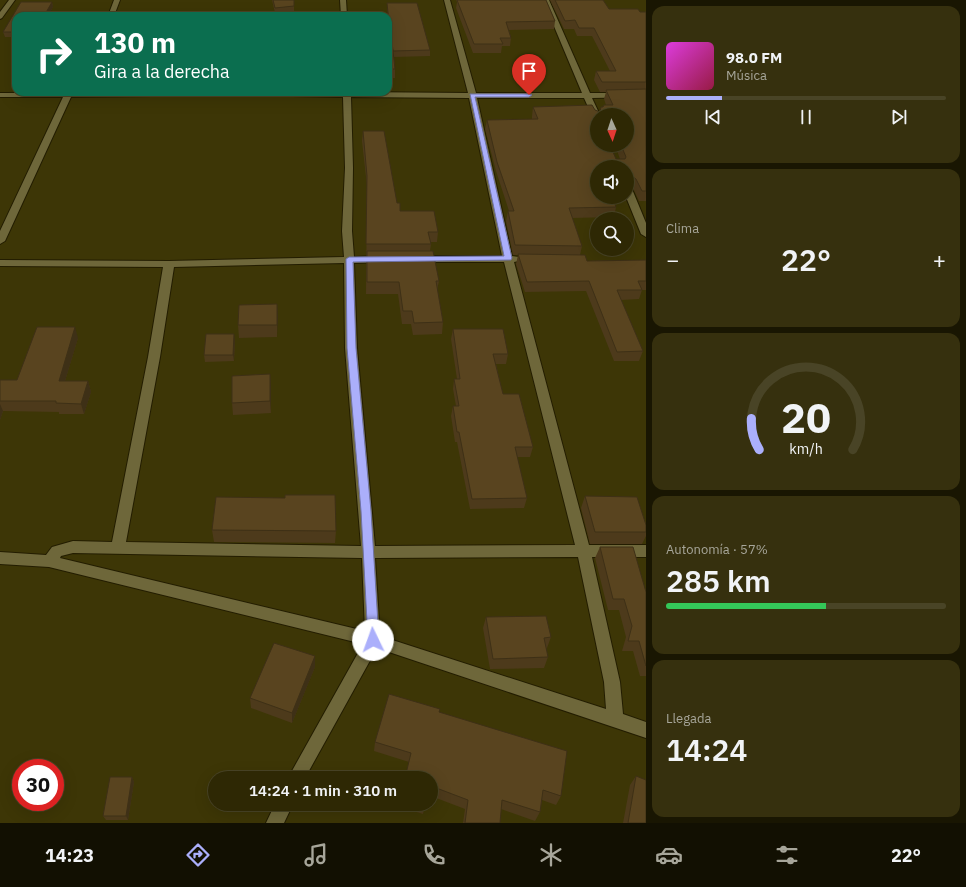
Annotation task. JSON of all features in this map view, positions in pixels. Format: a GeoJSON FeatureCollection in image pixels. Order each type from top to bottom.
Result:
{"type":"FeatureCollection","features":[{"type":"Feature","properties":{"kind":"street"},"geometry":{"type":"LineString","coordinates":[[0,18],[12,0]]}},
{"type":"Feature","properties":{"kind":"street"},"geometry":{"type":"LineString","coordinates":[[113,12],[118,0]]}},
{"type":"Feature","properties":{"kind":"street"},"geometry":{"type":"LineString","coordinates":[[343,0],[344,12]]}},
{"type":"Feature","properties":{"kind":"street"},"geometry":{"type":"LineString","coordinates":[[447,0],[472,95],[508,258],[583,551],[612,682],[615,719]]}},
{"type":"Feature","properties":{"kind":"street"},"geometry":{"type":"LineString","coordinates":[[546,0],[592,108]]}},
{"type":"Feature","properties":{"kind":"street"},"geometry":{"type":"LineString","coordinates":[[392,94],[646,95]]}},
{"type":"Feature","properties":{"kind":"street"},"geometry":{"type":"LineString","coordinates":[[0,95],[12,95]]}},
{"type":"Feature","properties":{"kind":"street"},"geometry":{"type":"LineString","coordinates":[[0,241],[67,96]]}},
{"type":"Feature","properties":{"kind":"street"},"geometry":{"type":"LineString","coordinates":[[300,771],[373,640],[369,552],[351,348],[347,231],[349,168],[347,96]]}},
{"type":"Feature","properties":{"kind":"street"},"geometry":{"type":"LineString","coordinates":[[633,204],[646,234]]}},
{"type":"Feature","properties":{"kind":"street"},"geometry":{"type":"LineString","coordinates":[[0,263],[169,264],[349,259],[523,259]]}},
{"type":"Feature","properties":{"kind":"street"},"geometry":{"type":"LineString","coordinates":[[118,547],[154,357],[169,264]]}},
{"type":"Feature","properties":{"kind":"street"},"geometry":{"type":"LineString","coordinates":[[49,561],[57,551],[73,547],[369,552],[646,551]]}},
{"type":"Feature","properties":{"kind":"street"},"geometry":{"type":"LineString","coordinates":[[0,558],[49,561],[373,640],[646,730]]}},
{"type":"Feature","properties":{"kind":"street"},"geometry":{"type":"LineString","coordinates":[[275,823],[281,811]]}},
{"type":"Feature","properties":{"kind":"building"},"geometry":{"type":"Polygon","coordinates":[[[273,0],[294,0],[294,6],[275,8],[273,0]]]}},
{"type":"Feature","properties":{"kind":"building"},"geometry":{"type":"Polygon","coordinates":[[[457,0],[546,0],[555,21],[506,22],[511,38],[500,38],[503,44],[474,44],[457,0]]]}},
{"type":"Feature","properties":{"kind":"building"},"geometry":{"type":"Polygon","coordinates":[[[555,0],[603,0],[609,9],[638,9],[640,12],[646,12],[646,82],[602,82],[596,71],[616,71],[594,28],[579,28],[575,20],[565,21],[555,0]]]}},
{"type":"Feature","properties":{"kind":"building"},"geometry":{"type":"Polygon","coordinates":[[[21,2],[52,2],[46,12],[15,12],[21,2]]]}},
{"type":"Feature","properties":{"kind":"building"},"geometry":{"type":"Polygon","coordinates":[[[387,3],[417,3],[430,50],[393,51],[392,12],[388,12],[387,3]]]}},
{"type":"Feature","properties":{"kind":"building"},"geometry":{"type":"Polygon","coordinates":[[[12,17],[12,32],[3,32],[12,17]]]}},
{"type":"Feature","properties":{"kind":"building"},"geometry":{"type":"Polygon","coordinates":[[[392,42],[395,69],[392,69],[392,42]]]}},
{"type":"Feature","properties":{"kind":"building"},"geometry":{"type":"Polygon","coordinates":[[[646,89],[646,191],[642,191],[634,178],[634,160],[590,160],[590,204],[615,204],[616,207],[569,208],[582,246],[515,245],[508,211],[514,211],[497,162],[487,120],[538,119],[533,107],[592,105],[594,108],[590,108],[590,152],[613,152],[616,159],[625,159],[626,157],[624,152],[634,152],[634,108],[601,108],[604,105],[613,105],[606,90],[646,89]]]}},
{"type":"Feature","properties":{"kind":"building"},"geometry":{"type":"Polygon","coordinates":[[[363,131],[384,131],[397,203],[400,203],[400,211],[434,211],[438,232],[428,232],[431,244],[366,244],[367,176],[363,131]]]}},
{"type":"Feature","properties":{"kind":"building"},"geometry":{"type":"Polygon","coordinates":[[[367,251],[433,251],[439,281],[436,281],[443,322],[414,323],[412,311],[403,311],[399,282],[367,282],[367,251]]]}},
{"type":"Feature","properties":{"kind":"building"},"geometry":{"type":"Polygon","coordinates":[[[518,254],[585,255],[587,261],[646,260],[646,281],[638,281],[642,290],[617,290],[643,351],[617,352],[589,281],[527,282],[518,254]]]}},
{"type":"Feature","properties":{"kind":"building"},"geometry":{"type":"Polygon","coordinates":[[[277,304],[277,325],[238,325],[239,305],[277,304]]]}},
{"type":"Feature","properties":{"kind":"building"},"geometry":{"type":"Polygon","coordinates":[[[37,327],[75,327],[59,381],[88,381],[81,404],[56,403],[56,401],[0,401],[0,380],[17,380],[37,327]]]}},
{"type":"Feature","properties":{"kind":"building"},"geometry":{"type":"Polygon","coordinates":[[[453,329],[503,329],[508,354],[493,354],[503,394],[519,394],[533,447],[515,447],[527,498],[472,499],[459,432],[457,432],[453,406],[459,406],[454,379],[460,379],[453,329]]]}},
{"type":"Feature","properties":{"kind":"building"},"geometry":{"type":"Polygon","coordinates":[[[206,334],[234,334],[233,355],[204,355],[206,334]]]}},
{"type":"Feature","properties":{"kind":"building"},"geometry":{"type":"Polygon","coordinates":[[[270,374],[270,401],[232,403],[232,376],[270,374]]]}},
{"type":"Feature","properties":{"kind":"building"},"geometry":{"type":"Polygon","coordinates":[[[285,495],[335,495],[336,531],[212,530],[216,497],[285,498],[285,495]]]}},
{"type":"Feature","properties":{"kind":"building"},"geometry":{"type":"Polygon","coordinates":[[[585,496],[637,497],[646,525],[646,532],[595,532],[585,496]]]}},
{"type":"Feature","properties":{"kind":"building"},"geometry":{"type":"Polygon","coordinates":[[[600,547],[633,547],[646,592],[646,666],[639,641],[628,641],[632,626],[624,599],[613,599],[600,547]]]}},
{"type":"Feature","properties":{"kind":"building"},"geometry":{"type":"Polygon","coordinates":[[[546,616],[551,637],[544,638],[548,657],[493,659],[486,617],[546,616]]]}},
{"type":"Feature","properties":{"kind":"building"},"geometry":{"type":"Polygon","coordinates":[[[274,643],[315,656],[292,713],[250,698],[274,643]]]}},
{"type":"Feature","properties":{"kind":"building"},"geometry":{"type":"Polygon","coordinates":[[[389,694],[440,709],[439,712],[567,751],[561,796],[543,790],[540,812],[502,800],[500,823],[465,823],[468,800],[438,789],[438,771],[407,771],[411,753],[375,742],[389,694]]]}},
{"type":"Feature","properties":{"kind":"building"},"geometry":{"type":"Polygon","coordinates":[[[636,776],[646,780],[646,823],[628,823],[636,776]]]}},
{"type":"Feature","properties":{"kind":"building"},"geometry":{"type":"Polygon","coordinates":[[[110,777],[132,777],[126,816],[103,816],[110,777]]]}},
{"type":"Feature","properties":{"kind":"route"},"geometry":{"type":"LineString","coordinates":[[373,640],[366,511],[351,348],[349,259],[508,258],[472,95],[529,95]]}}]}
